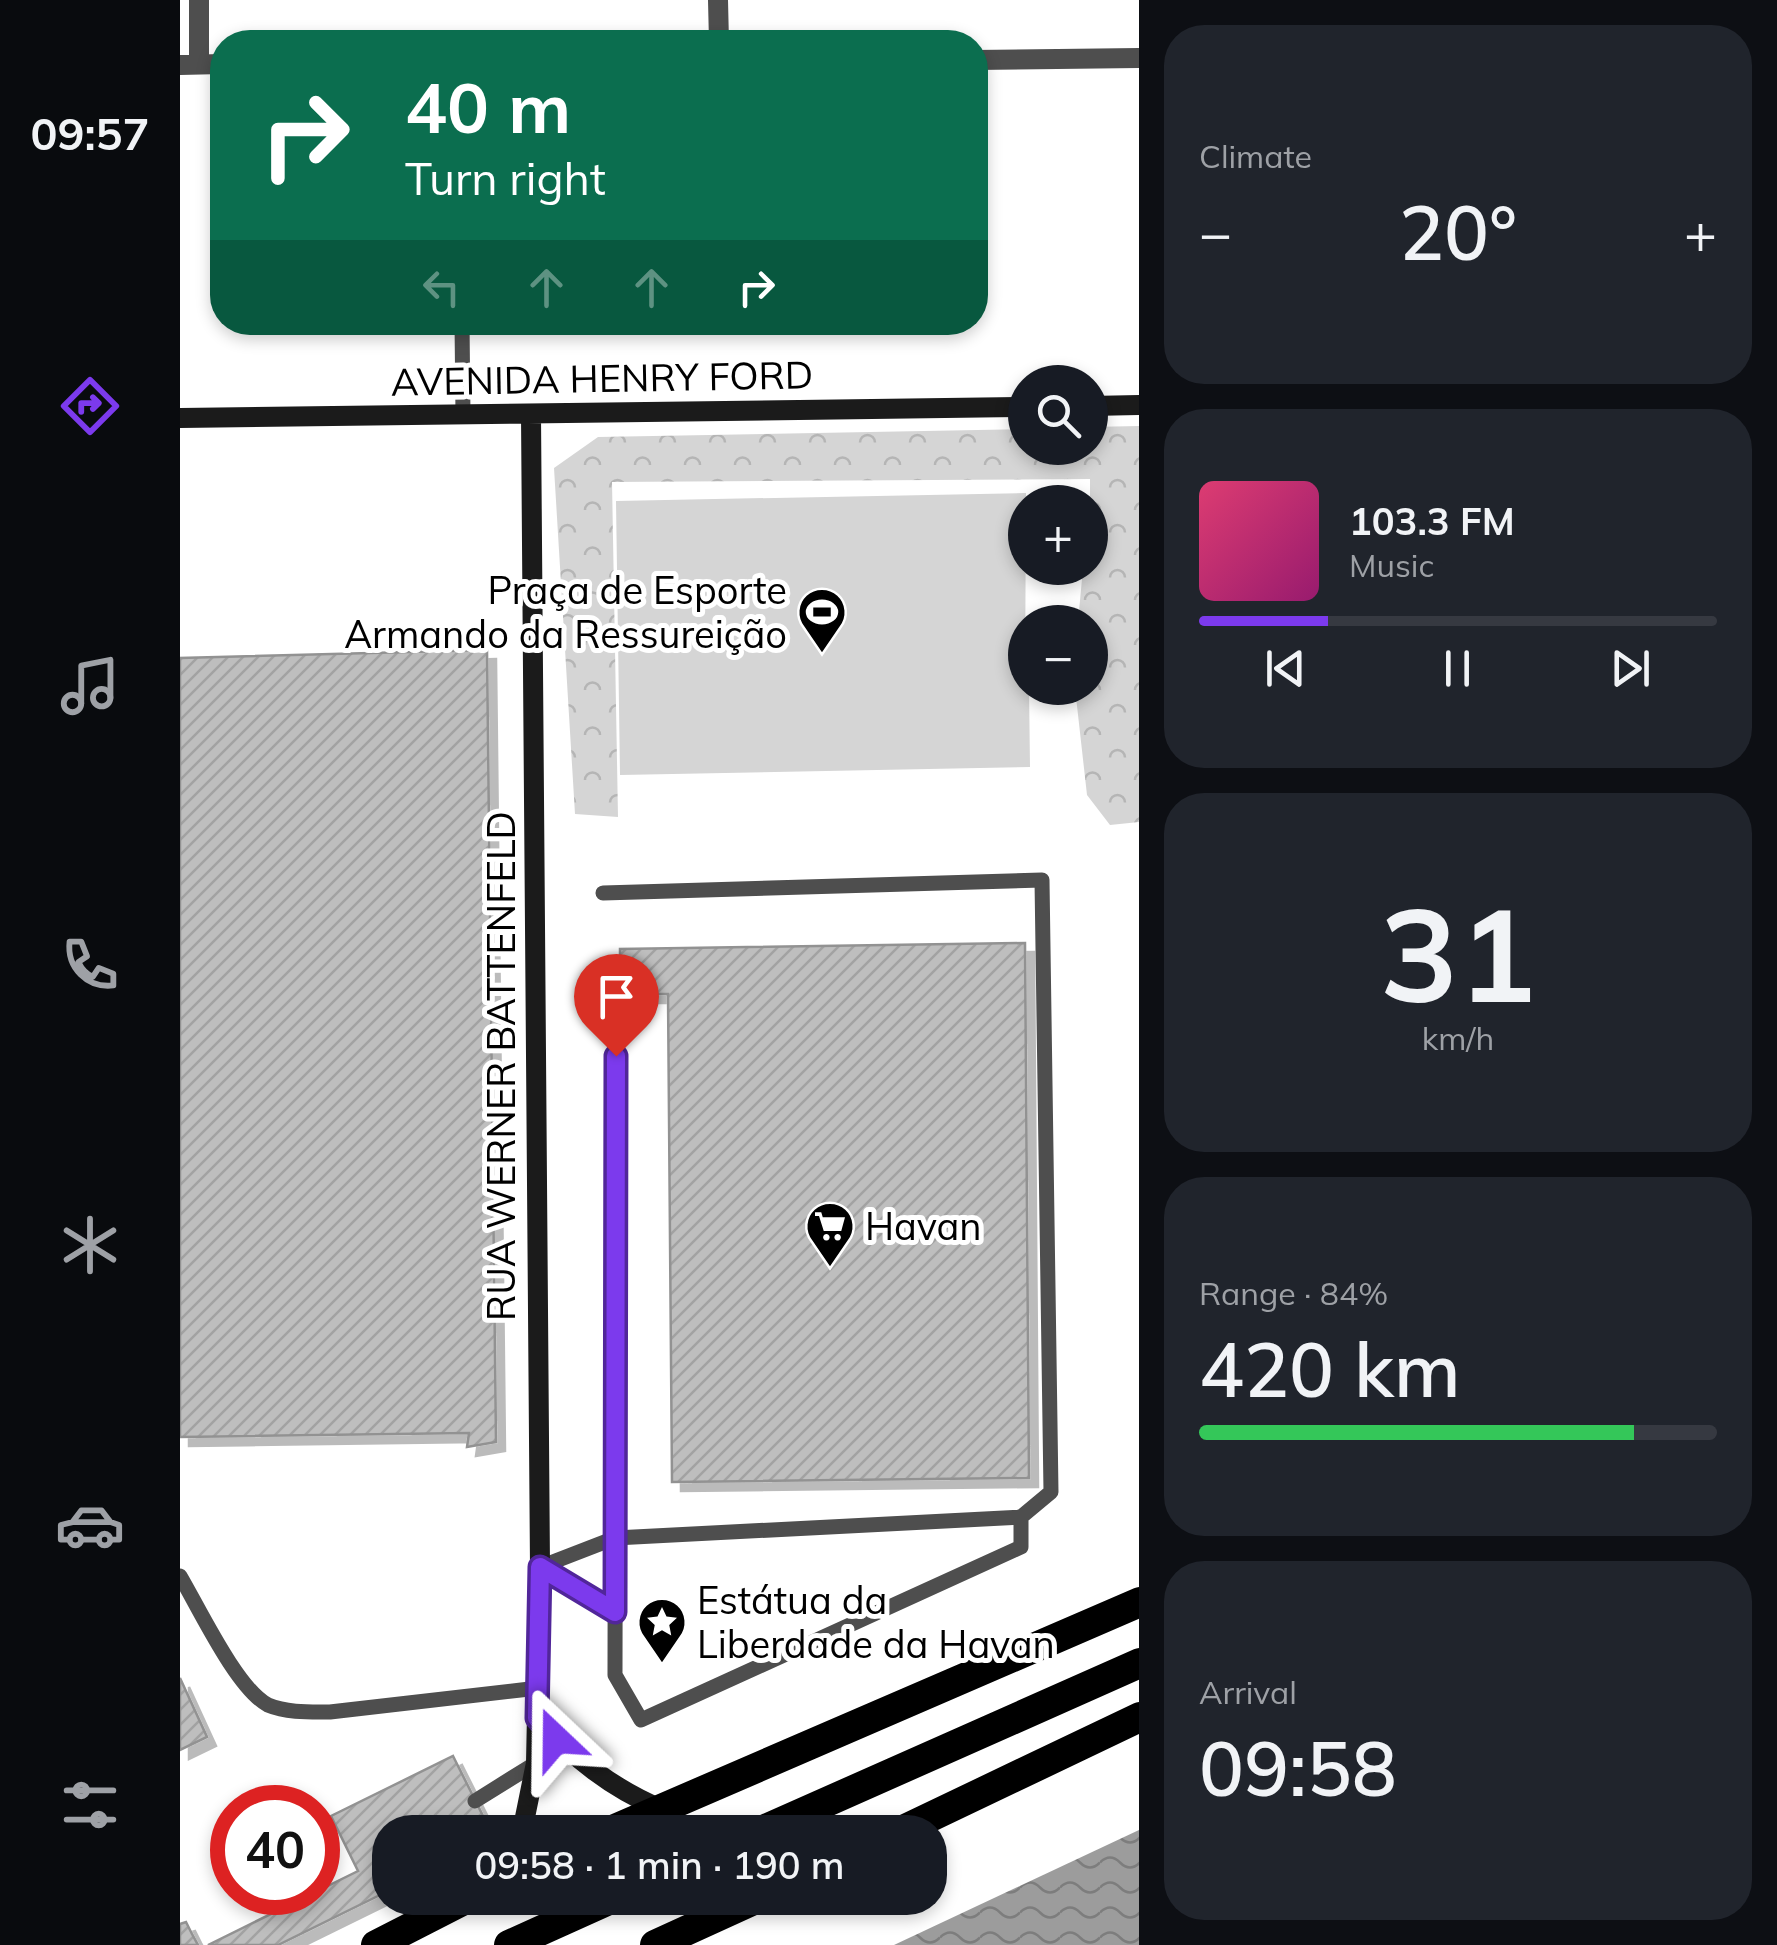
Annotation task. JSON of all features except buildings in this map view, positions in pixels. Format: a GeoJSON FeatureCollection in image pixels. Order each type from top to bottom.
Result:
{"type":"FeatureCollection","features":[{"type":"Feature","properties":{"kind":"highway"},"geometry":{"type":"LineString","coordinates":[[647,1815],[1139,1602]]}},
{"type":"Feature","properties":{"kind":"highway"},"geometry":{"type":"LineString","coordinates":[[797,1815],[1139,1662]]}},
{"type":"Feature","properties":{"kind":"highway"},"geometry":{"type":"LineString","coordinates":[[936,1815],[1139,1718]]}},
{"type":"Feature","properties":{"kind":"highway"},"geometry":{"type":"LineString","coordinates":[[376,1945],[435,1915]]}},
{"type":"Feature","properties":{"kind":"highway"},"geometry":{"type":"LineString","coordinates":[[509,1945],[576,1915]]}},
{"type":"Feature","properties":{"kind":"highway"},"geometry":{"type":"LineString","coordinates":[[655,1945],[721,1915]]}},
{"type":"Feature","properties":{"kind":"street"},"geometry":{"type":"LineString","coordinates":[[190,64],[199,0]]}},
{"type":"Feature","properties":{"kind":"street"},"geometry":{"type":"LineString","coordinates":[[718,0],[719,30]]}},
{"type":"Feature","properties":{"kind":"street"},"geometry":{"type":"LineString","coordinates":[[988,60],[1139,58]]}},
{"type":"Feature","properties":{"kind":"street"},"geometry":{"type":"LineString","coordinates":[[1108,406],[1139,405]]}},
{"type":"Feature","properties":{"kind":"street","name":"AVENIDA HENRY FORD"},"geometry":{"type":"LineString","coordinates":[[180,418],[1008,407]]}},
{"type":"Feature","properties":{"kind":"street","name":"RUA WERNER BATTENFELD"},"geometry":{"type":"LineString","coordinates":[[525,1815],[536,1763],[540,1567],[531,414]]}},
{"type":"Feature","properties":{"kind":"street"},"geometry":{"type":"LineString","coordinates":[[537,1718],[609,1784],[661,1809]]}},
{"type":"Feature","properties":{"kind":"lane"},"geometry":{"type":"LineString","coordinates":[[462,335],[463,416]]}},
{"type":"Feature","properties":{"kind":"lane"},"geometry":{"type":"LineString","coordinates":[[540,1567],[615,1538],[1020,1518],[1050,1492],[1042,880],[603,893]]}},
{"type":"Feature","properties":{"kind":"lane"},"geometry":{"type":"LineString","coordinates":[[616,1056],[615,1674],[641,1720],[1021,1548],[1020,1518]]}},
{"type":"Feature","properties":{"kind":"lane"},"geometry":{"type":"LineString","coordinates":[[540,1567],[615,1612]]}},
{"type":"Feature","properties":{"kind":"lane"},"geometry":{"type":"LineString","coordinates":[[180,1576],[245,1688],[268,1705],[298,1712],[330,1712],[538,1688]]}},
{"type":"Feature","properties":{"kind":"lane"},"geometry":{"type":"LineString","coordinates":[[475,1801],[536,1763]]}},
{"type":"Feature","properties":{"kind":"green space"},"geometry":{"type":"Polygon","coordinates":[[[1139,426],[1139,822],[1110,825],[1087,795],[1077,705],[1108,705],[1108,605],[1080,605],[1081,585],[1108,585],[1108,485],[1090,485],[1090,479],[612,482],[618,817],[575,814],[554,468],[598,437],[1008,429],[1008,465],[1108,465],[1108,427],[1139,426]]]}},
{"type":"Feature","properties":{"kind":"green space","name":"Praça de Esporte Armando da Ressureição"},"geometry":{"type":"Polygon","coordinates":[[[1008,493],[1008,585],[1026,585],[1025,605],[1008,605],[1008,705],[1029,705],[1030,767],[620,775],[616,501],[1008,493]]]}},
{"type":"Feature","properties":{"kind":"water"},"geometry":{"type":"Polygon","coordinates":[[[1139,1830],[1139,1945],[894,1945],[1139,1830]]]}},
{"type":"Feature","properties":{"kind":"place","name":"Praça de Esporte Armando da Ressureição"},"geometry":{"type":"Point","coordinates":[822,654]}},
{"type":"Feature","properties":{"kind":"place","name":"Havan"},"geometry":{"type":"Point","coordinates":[830,1268]}},
{"type":"Feature","properties":{"kind":"place","name":"Estátua da Liberdade da Havan"},"geometry":{"type":"Point","coordinates":[662,1664]}},
{"type":"Feature","properties":{"kind":"route"},"geometry":{"type":"LineString","coordinates":[[556,1739],[537,1718],[540,1567],[615,1612],[616,1056]]}}]}
